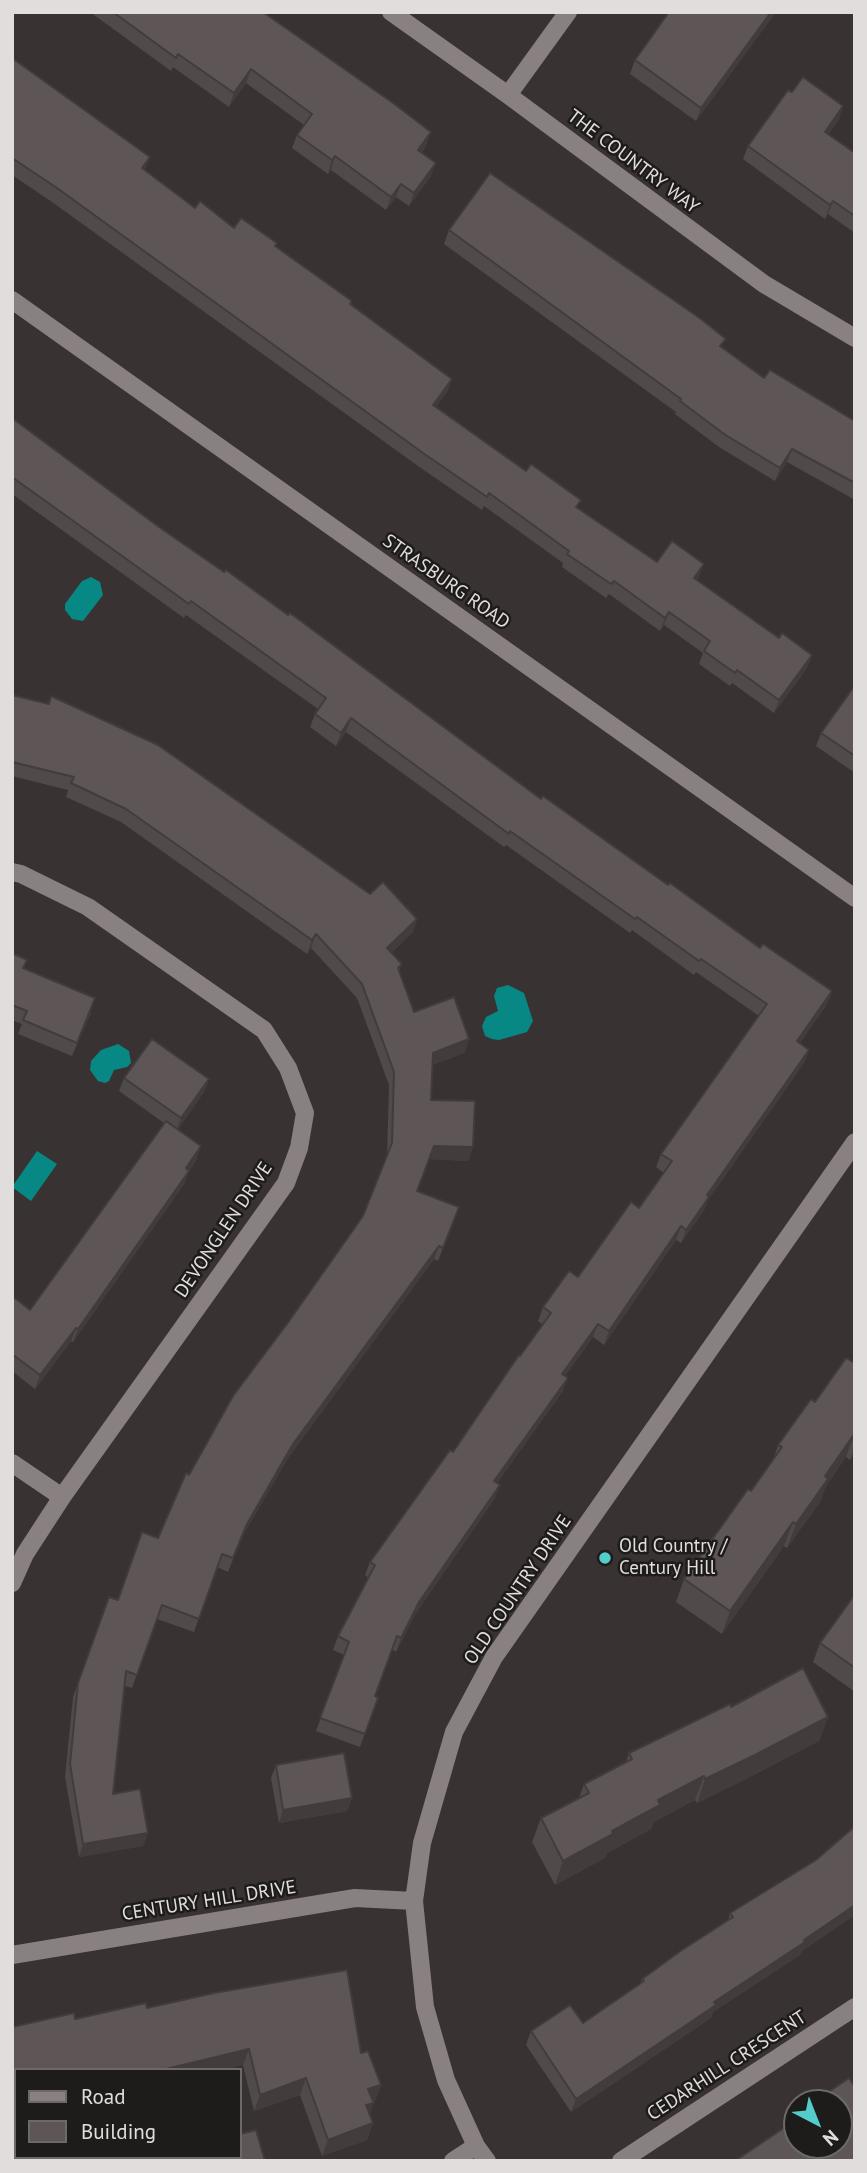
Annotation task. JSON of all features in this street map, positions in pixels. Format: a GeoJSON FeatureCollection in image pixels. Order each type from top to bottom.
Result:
{"type":"FeatureCollection","features":[{"type":"Feature","properties":{"kind":"street","name":"THE COUNTRY WAY"},"geometry":{"type":"LineString","coordinates":[[391,12],[764,284],[855,338]]}},
{"type":"Feature","properties":{"kind":"street"},"geometry":{"type":"LineString","coordinates":[[508,95],[568,12]]}},
{"type":"Feature","properties":{"kind":"street","name":"STRASBURG ROAD"},"geometry":{"type":"LineString","coordinates":[[12,300],[855,898]]}},
{"type":"Feature","properties":{"kind":"street","name":"DEVONGLEN DRIVE"},"geometry":{"type":"LineString","coordinates":[[12,872],[88,907],[264,1030],[288,1068],[305,1113],[299,1148],[286,1183],[62,1497],[19,1551],[12,1583]]}},
{"type":"Feature","properties":{"kind":"street","name":"OLD COUNTRY DRIVE"},"geometry":{"type":"LineString","coordinates":[[481,2154],[446,2080],[425,2007],[414,1901],[422,1843],[454,1732],[494,1657],[855,1142]]}},
{"type":"Feature","properties":{"kind":"street"},"geometry":{"type":"LineString","coordinates":[[12,1463],[62,1497]]}},
{"type":"Feature","properties":{"kind":"street","name":"CENTURY HILL DRIVE"},"geometry":{"type":"LineString","coordinates":[[12,1955],[355,1898],[414,1901]]}},
{"type":"Feature","properties":{"kind":"street","name":"CEDARHILL CRESCENT"},"geometry":{"type":"LineString","coordinates":[[621,2161],[855,2007]]}},
{"type":"Feature","properties":{"kind":"street"},"geometry":{"type":"LineString","coordinates":[[453,2161],[481,2154]]}},
{"type":"Feature","properties":{"kind":"water"},"geometry":{"type":"Polygon","coordinates":[[[91,577],[100,582],[103,595],[83,621],[72,619],[65,610],[65,604],[82,581],[91,577]]]}},
{"type":"Feature","properties":{"kind":"water"},"geometry":{"type":"Polygon","coordinates":[[[508,985],[524,993],[533,1021],[527,1032],[499,1040],[492,1039],[485,1036],[482,1026],[486,1017],[498,1011],[494,996],[497,988],[508,985]]]}},
{"type":"Feature","properties":{"kind":"water"},"geometry":{"type":"Polygon","coordinates":[[[118,1044],[129,1051],[131,1063],[127,1067],[114,1070],[109,1081],[98,1081],[90,1070],[91,1061],[101,1050],[118,1044]]]}},
{"type":"Feature","properties":{"kind":"water"},"geometry":{"type":"Polygon","coordinates":[[[37,1151],[57,1164],[31,1201],[12,1187],[37,1151]]]}},
{"type":"Feature","properties":{"kind":"building"},"geometry":{"type":"Polygon","coordinates":[[[113,12],[263,12],[431,132],[418,150],[436,163],[414,193],[401,184],[391,197],[335,156],[332,160],[297,135],[312,114],[251,69],[234,93],[178,54],[176,58],[113,12]]]}},
{"type":"Feature","properties":{"kind":"building"},"geometry":{"type":"Polygon","coordinates":[[[669,12],[771,12],[701,108],[635,60],[669,12]]]}},
{"type":"Feature","properties":{"kind":"building"},"geometry":{"type":"Polygon","coordinates":[[[12,58],[150,157],[142,168],[195,208],[200,201],[234,228],[241,218],[352,301],[350,304],[452,379],[433,405],[526,471],[531,464],[581,500],[576,507],[657,562],[672,541],[704,564],[694,578],[779,638],[782,633],[812,655],[779,700],[737,670],[735,673],[704,651],[710,641],[669,612],[665,618],[614,581],[611,584],[567,554],[569,551],[489,493],[487,497],[423,453],[12,158],[12,58]]]}},
{"type":"Feature","properties":{"kind":"building"},"geometry":{"type":"Polygon","coordinates":[[[803,77],[843,106],[825,132],[855,153],[855,216],[833,201],[830,205],[748,146],[788,90],[792,92],[803,77]]]}},
{"type":"Feature","properties":{"kind":"building"},"geometry":{"type":"Polygon","coordinates":[[[490,173],[701,319],[726,339],[720,346],[764,378],[770,370],[855,421],[855,483],[792,449],[780,468],[724,434],[680,401],[681,399],[449,230],[490,173]]]}},
{"type":"Feature","properties":{"kind":"building"},"geometry":{"type":"Polygon","coordinates":[[[12,418],[159,527],[224,572],[226,570],[288,615],[290,613],[541,799],[543,796],[760,948],[763,944],[832,991],[797,1041],[809,1050],[707,1195],[709,1197],[686,1230],[681,1226],[609,1331],[598,1324],[562,1374],[568,1378],[494,1481],[500,1485],[419,1602],[401,1638],[397,1636],[375,1696],[378,1698],[365,1734],[320,1718],[349,1642],[338,1636],[375,1565],[370,1562],[450,1450],[453,1452],[551,1313],[543,1307],[569,1271],[578,1277],[631,1202],[639,1208],[672,1161],[661,1154],[767,1004],[637,917],[635,919],[510,831],[509,834],[351,718],[341,733],[315,714],[326,698],[12,477],[12,418]]]}},
{"type":"Feature","properties":{"kind":"building"},"geometry":{"type":"Polygon","coordinates":[[[853,688],[855,690],[855,756],[821,733],[853,688]]]}},
{"type":"Feature","properties":{"kind":"building"},"geometry":{"type":"Polygon","coordinates":[[[12,695],[49,704],[51,696],[158,745],[370,894],[383,882],[417,919],[387,948],[402,964],[398,968],[414,1012],[454,997],[469,1039],[433,1053],[431,1100],[475,1101],[473,1147],[434,1146],[417,1191],[459,1207],[443,1248],[439,1246],[293,1444],[247,1524],[233,1558],[222,1554],[199,1619],[162,1605],[137,1675],[126,1671],[113,1794],[140,1789],[148,1833],[83,1844],[70,1764],[78,1683],[109,1597],[118,1600],[142,1532],[158,1538],[186,1473],[189,1475],[233,1396],[363,1216],[392,1143],[394,1072],[362,984],[316,934],[312,940],[126,809],[71,783],[74,777],[12,762],[12,695]]]}},
{"type":"Feature","properties":{"kind":"building"},"geometry":{"type":"Polygon","coordinates":[[[12,953],[27,960],[23,968],[95,998],[77,1043],[23,1020],[27,1011],[12,1005],[12,953]]]}},
{"type":"Feature","properties":{"kind":"building"},"geometry":{"type":"Polygon","coordinates":[[[152,1039],[209,1079],[181,1118],[124,1078],[152,1039]]]}},
{"type":"Feature","properties":{"kind":"building"},"geometry":{"type":"Polygon","coordinates":[[[166,1121],[201,1146],[186,1168],[189,1171],[78,1329],[76,1328],[40,1375],[12,1354],[12,1301],[15,1298],[30,1310],[166,1121]]]}},
{"type":"Feature","properties":{"kind":"building"},"geometry":{"type":"Polygon","coordinates":[[[846,1358],[855,1363],[855,1433],[825,1476],[828,1479],[796,1524],[793,1522],[730,1611],[684,1579],[748,1489],[751,1491],[782,1447],[778,1445],[811,1399],[815,1402],[846,1358]]]}},
{"type":"Feature","properties":{"kind":"building"},"geometry":{"type":"Polygon","coordinates":[[[853,1597],[855,1598],[855,1668],[820,1643],[853,1597]]]}},
{"type":"Feature","properties":{"kind":"building"},"geometry":{"type":"Polygon","coordinates":[[[803,1668],[828,1717],[755,1755],[705,1779],[704,1776],[658,1800],[660,1805],[563,1861],[541,1818],[589,1793],[584,1784],[632,1759],[629,1753],[730,1704],[731,1707],[803,1668]]]}},
{"type":"Feature","properties":{"kind":"building"},"geometry":{"type":"Polygon","coordinates":[[[344,1753],[352,1798],[283,1810],[276,1765],[344,1753]]]}},
{"type":"Feature","properties":{"kind":"building"},"geometry":{"type":"Polygon","coordinates":[[[855,1826],[855,1905],[804,1940],[805,1942],[714,2002],[716,2005],[576,2099],[531,2031],[570,2005],[583,2023],[644,1981],[642,1979],[682,1950],[733,1917],[730,1913],[816,1860],[855,1826]]]}},
{"type":"Feature","properties":{"kind":"building"},"geometry":{"type":"Polygon","coordinates":[[[347,1970],[361,2053],[368,2051],[381,2085],[368,2089],[374,2103],[366,2105],[373,2123],[328,2140],[306,2078],[260,2095],[249,2049],[170,2068],[14,2068],[12,2126],[12,2027],[74,2013],[75,2019],[146,2003],[147,2008],[214,1993],[347,1970]]]}},
{"type":"Feature","properties":{"kind":"building"},"geometry":{"type":"Polygon","coordinates":[[[849,2078],[855,2087],[855,2161],[735,2161],[783,2128],[783,2159],[853,2159],[853,2089],[833,2089],[849,2078]]]}},
{"type":"Feature","properties":{"kind":"building"},"geometry":{"type":"Polygon","coordinates":[[[256,2130],[265,2161],[167,2161],[242,2159],[242,2134],[256,2130]]]}},
{"type":"Feature","properties":{"kind":"place","name":"Old Country / Century Hill"},"geometry":{"type":"Point","coordinates":[605,1558]}}]}
